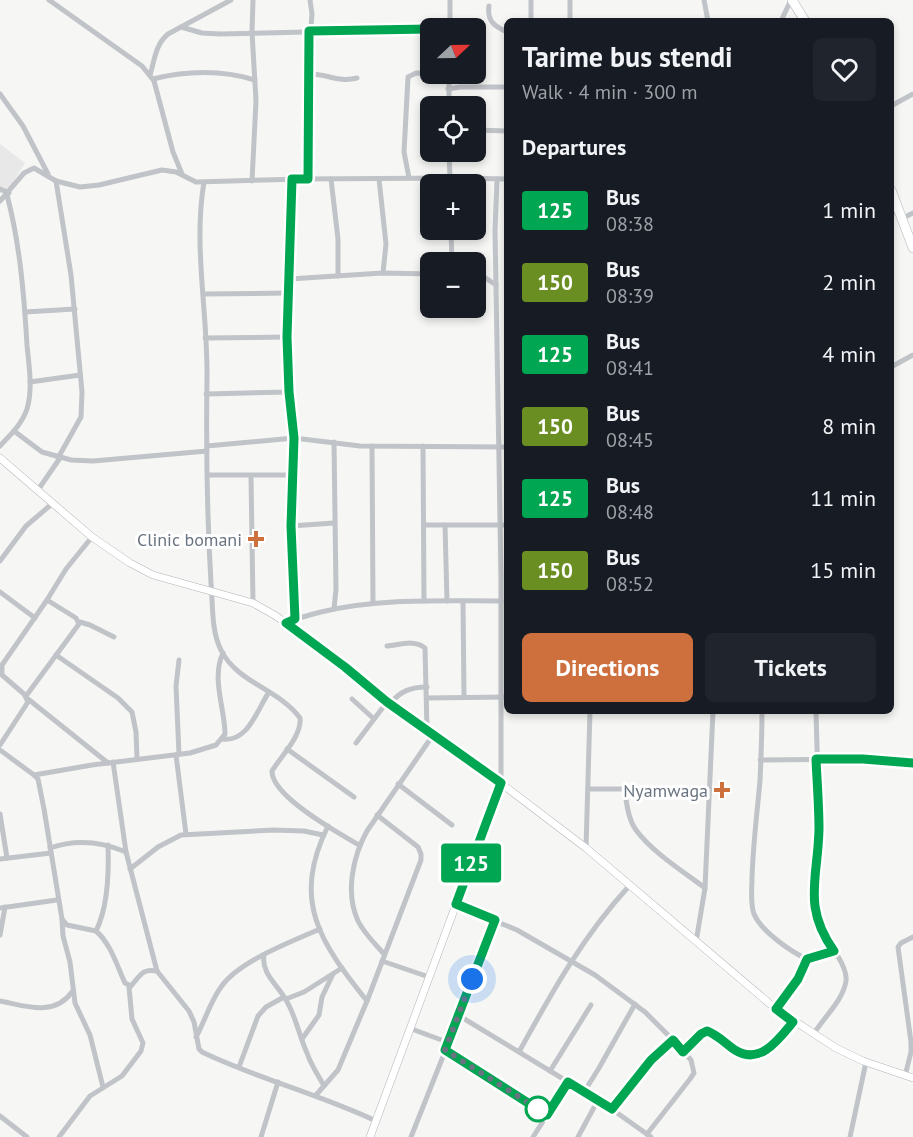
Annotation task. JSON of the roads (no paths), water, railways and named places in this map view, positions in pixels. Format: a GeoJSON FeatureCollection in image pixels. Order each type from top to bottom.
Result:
{"type":"FeatureCollection","features":[{"type":"Feature","properties":{"kind":"highway"},"geometry":{"type":"LineString","coordinates":[[791,0],[803,18]]}},
{"type":"Feature","properties":{"kind":"highway"},"geometry":{"type":"LineString","coordinates":[[898,214],[913,248]]}},
{"type":"Feature","properties":{"kind":"main road"},"geometry":{"type":"LineString","coordinates":[[0,458],[92,537],[130,563],[153,575],[253,603],[286,623],[389,703],[501,783],[586,848],[793,1022],[866,1062],[913,1078]]}},
{"type":"Feature","properties":{"kind":"main road"},"geometry":{"type":"LineString","coordinates":[[370,1137],[501,783]]}},
{"type":"Feature","properties":{"kind":"street"},"geometry":{"type":"LineString","coordinates":[[49,0],[142,66],[152,77]]}},
{"type":"Feature","properties":{"kind":"street"},"geometry":{"type":"LineString","coordinates":[[183,176],[173,152],[152,77],[156,49],[160,41],[181,27],[231,0]]}},
{"type":"Feature","properties":{"kind":"street"},"geometry":{"type":"LineString","coordinates":[[252,181],[256,101],[252,32],[253,0]]}},
{"type":"Feature","properties":{"kind":"street"},"geometry":{"type":"LineString","coordinates":[[308,179],[309,31],[312,14],[310,0]]}},
{"type":"Feature","properties":{"kind":"street"},"geometry":{"type":"LineString","coordinates":[[450,0],[450,18]]}},
{"type":"Feature","properties":{"kind":"street"},"geometry":{"type":"LineString","coordinates":[[531,0],[531,18]]}},
{"type":"Feature","properties":{"kind":"street"},"geometry":{"type":"LineString","coordinates":[[570,0],[570,18]]}},
{"type":"Feature","properties":{"kind":"street"},"geometry":{"type":"LineString","coordinates":[[704,0],[707,18]]}},
{"type":"Feature","properties":{"kind":"street"},"geometry":{"type":"LineString","coordinates":[[782,18],[791,0]]}},
{"type":"Feature","properties":{"kind":"street"},"geometry":{"type":"LineString","coordinates":[[489,6],[490,20],[504,30]]}},
{"type":"Feature","properties":{"kind":"street"},"geometry":{"type":"LineString","coordinates":[[181,27],[202,33],[420,29]]}},
{"type":"Feature","properties":{"kind":"street"},"geometry":{"type":"LineString","coordinates":[[152,77],[214,73],[239,75],[255,80]]}},
{"type":"Feature","properties":{"kind":"street"},"geometry":{"type":"LineString","coordinates":[[308,74],[318,73],[339,81],[357,78]]}},
{"type":"Feature","properties":{"kind":"street"},"geometry":{"type":"LineString","coordinates":[[409,178],[404,152],[408,77],[420,73]]}},
{"type":"Feature","properties":{"kind":"street"},"geometry":{"type":"LineString","coordinates":[[448,84],[448,96]]}},
{"type":"Feature","properties":{"kind":"street"},"geometry":{"type":"LineString","coordinates":[[448,89],[504,87]]}},
{"type":"Feature","properties":{"kind":"street"},"geometry":{"type":"LineString","coordinates":[[0,94],[23,126],[49,176]]}},
{"type":"Feature","properties":{"kind":"street"},"geometry":{"type":"LineString","coordinates":[[894,104],[913,94]]}},
{"type":"Feature","properties":{"kind":"street"},"geometry":{"type":"LineString","coordinates":[[486,130],[504,131]]}},
{"type":"Feature","properties":{"kind":"street"},"geometry":{"type":"LineString","coordinates":[[0,201],[29,169],[39,169],[56,181],[80,187],[99,185],[162,170],[176,172],[196,182],[420,178]]}},
{"type":"Feature","properties":{"kind":"street"},"geometry":{"type":"LineString","coordinates":[[292,179],[287,337],[289,392],[294,438],[291,526],[295,619]]}},
{"type":"Feature","properties":{"kind":"street"},"geometry":{"type":"LineString","coordinates":[[331,179],[338,239],[338,276]]}},
{"type":"Feature","properties":{"kind":"street"},"geometry":{"type":"LineString","coordinates":[[379,179],[386,244],[383,273]]}},
{"type":"Feature","properties":{"kind":"street"},"geometry":{"type":"LineString","coordinates":[[486,179],[504,179]]}},
{"type":"Feature","properties":{"kind":"street"},"geometry":{"type":"LineString","coordinates":[[497,179],[495,209],[498,446],[500,525],[504,562],[501,602],[504,697],[501,783]]}},
{"type":"Feature","properties":{"kind":"street"},"geometry":{"type":"LineString","coordinates":[[38,490],[59,458],[81,417],[82,393],[75,309],[56,181]]}},
{"type":"Feature","properties":{"kind":"street"},"geometry":{"type":"LineString","coordinates":[[204,182],[199,209],[199,234],[204,294],[212,593],[214,622],[220,649],[229,663],[240,673],[269,692],[300,718],[300,724],[287,749],[272,771],[274,783],[306,813],[359,845]]}},
{"type":"Feature","properties":{"kind":"street"},"geometry":{"type":"LineString","coordinates":[[0,189],[8,194],[15,233],[25,312],[30,382],[26,411],[14,431],[0,446]]}},
{"type":"Feature","properties":{"kind":"street"},"geometry":{"type":"LineString","coordinates":[[898,214],[913,213]]}},
{"type":"Feature","properties":{"kind":"street"},"geometry":{"type":"LineString","coordinates":[[289,279],[383,273],[420,274]]}},
{"type":"Feature","properties":{"kind":"street"},"geometry":{"type":"LineString","coordinates":[[486,278],[496,285]]}},
{"type":"Feature","properties":{"kind":"street"},"geometry":{"type":"LineString","coordinates":[[204,294],[288,293]]}},
{"type":"Feature","properties":{"kind":"street"},"geometry":{"type":"LineString","coordinates":[[25,312],[75,309]]}},
{"type":"Feature","properties":{"kind":"street"},"geometry":{"type":"LineString","coordinates":[[205,338],[287,337]]}},
{"type":"Feature","properties":{"kind":"street"},"geometry":{"type":"LineString","coordinates":[[894,365],[913,354]]}},
{"type":"Feature","properties":{"kind":"street"},"geometry":{"type":"LineString","coordinates":[[498,362],[504,361]]}},
{"type":"Feature","properties":{"kind":"street"},"geometry":{"type":"LineString","coordinates":[[30,382],[80,375]]}},
{"type":"Feature","properties":{"kind":"street"},"geometry":{"type":"LineString","coordinates":[[206,394],[289,392]]}},
{"type":"Feature","properties":{"kind":"street"},"geometry":{"type":"LineString","coordinates":[[498,399],[504,398]]}},
{"type":"Feature","properties":{"kind":"street"},"geometry":{"type":"LineString","coordinates":[[14,431],[42,452],[70,460],[93,461],[294,438],[372,446],[504,447]]}},
{"type":"Feature","properties":{"kind":"street"},"geometry":{"type":"LineString","coordinates":[[334,442],[336,589],[334,609]]}},
{"type":"Feature","properties":{"kind":"street"},"geometry":{"type":"LineString","coordinates":[[372,446],[373,602]]}},
{"type":"Feature","properties":{"kind":"street"},"geometry":{"type":"LineString","coordinates":[[423,446],[424,601]]}},
{"type":"Feature","properties":{"kind":"street"},"geometry":{"type":"LineString","coordinates":[[208,476],[292,475]]}},
{"type":"Feature","properties":{"kind":"street"},"geometry":{"type":"LineString","coordinates":[[251,476],[253,603]]}},
{"type":"Feature","properties":{"kind":"street"},"geometry":{"type":"LineString","coordinates":[[499,476],[504,476]]}},
{"type":"Feature","properties":{"kind":"street"},"geometry":{"type":"LineString","coordinates":[[0,561],[3,552],[26,526],[53,503]]}},
{"type":"Feature","properties":{"kind":"street"},"geometry":{"type":"LineString","coordinates":[[291,526],[334,523]]}},
{"type":"Feature","properties":{"kind":"street"},"geometry":{"type":"LineString","coordinates":[[424,525],[504,525]]}},
{"type":"Feature","properties":{"kind":"street"},"geometry":{"type":"LineString","coordinates":[[444,525],[447,601]]}},
{"type":"Feature","properties":{"kind":"street"},"geometry":{"type":"LineString","coordinates":[[92,537],[66,569],[6,658],[1,675],[110,763],[126,852],[157,971],[189,1011],[199,1049],[376,1121]]}},
{"type":"Feature","properties":{"kind":"street"},"geometry":{"type":"LineString","coordinates":[[0,592],[35,618]]}},
{"type":"Feature","properties":{"kind":"street"},"geometry":{"type":"LineString","coordinates":[[47,600],[80,622],[114,637]]}},
{"type":"Feature","properties":{"kind":"street"},"geometry":{"type":"LineString","coordinates":[[463,601],[464,697]]}},
{"type":"Feature","properties":{"kind":"street"},"geometry":{"type":"LineString","coordinates":[[286,623],[334,609],[373,602],[501,602]]}},
{"type":"Feature","properties":{"kind":"street"},"geometry":{"type":"LineString","coordinates":[[0,745],[27,705],[27,698],[80,622]]}},
{"type":"Feature","properties":{"kind":"street"},"geometry":{"type":"LineString","coordinates":[[384,954],[357,920],[352,884],[354,864],[359,845],[430,733],[425,648],[414,643],[387,646]]}},
{"type":"Feature","properties":{"kind":"street"},"geometry":{"type":"LineString","coordinates":[[34,774],[178,755],[216,745],[225,734],[219,685],[219,664],[223,653]]}},
{"type":"Feature","properties":{"kind":"street"},"geometry":{"type":"LineString","coordinates":[[56,654],[118,698],[132,712],[136,732],[137,759]]}},
{"type":"Feature","properties":{"kind":"street"},"geometry":{"type":"LineString","coordinates":[[178,660],[176,686],[178,755],[186,834]]}},
{"type":"Feature","properties":{"kind":"street"},"geometry":{"type":"LineString","coordinates":[[356,743],[395,697],[403,694],[409,688],[426,687]]}},
{"type":"Feature","properties":{"kind":"street"},"geometry":{"type":"LineString","coordinates":[[222,739],[234,740],[244,733],[269,692]]}},
{"type":"Feature","properties":{"kind":"street"},"geometry":{"type":"LineString","coordinates":[[427,698],[504,697]]}},
{"type":"Feature","properties":{"kind":"street"},"geometry":{"type":"LineString","coordinates":[[352,699],[374,719]]}},
{"type":"Feature","properties":{"kind":"street"},"geometry":{"type":"LineString","coordinates":[[586,848],[590,714]]}},
{"type":"Feature","properties":{"kind":"street"},"geometry":{"type":"LineString","coordinates":[[696,942],[705,888],[713,714]]}},
{"type":"Feature","properties":{"kind":"street"},"geometry":{"type":"LineString","coordinates":[[762,714],[753,843],[752,904],[755,916],[764,927],[797,955],[807,959],[834,951]]}},
{"type":"Feature","properties":{"kind":"street"},"geometry":{"type":"LineString","coordinates":[[813,1035],[841,996],[846,983],[844,966],[825,939],[814,906],[819,828],[816,714]]}},
{"type":"Feature","properties":{"kind":"street"},"geometry":{"type":"LineString","coordinates":[[287,749],[354,797]]}},
{"type":"Feature","properties":{"kind":"street"},"geometry":{"type":"LineString","coordinates":[[0,750],[3,756],[34,774],[38,779],[73,991],[80,1018],[90,1035],[103,1087]]}},
{"type":"Feature","properties":{"kind":"street"},"geometry":{"type":"LineString","coordinates":[[760,760],[863,759],[913,763]]}},
{"type":"Feature","properties":{"kind":"street"},"geometry":{"type":"LineString","coordinates":[[398,784],[452,825]]}},
{"type":"Feature","properties":{"kind":"street"},"geometry":{"type":"LineString","coordinates":[[589,789],[710,789]]}},
{"type":"Feature","properties":{"kind":"street"},"geometry":{"type":"LineString","coordinates":[[625,789],[629,812],[636,831],[705,888]]}},
{"type":"Feature","properties":{"kind":"street"},"geometry":{"type":"LineString","coordinates":[[316,1095],[338,1070],[367,1001],[421,854],[411,841],[377,815]]}},
{"type":"Feature","properties":{"kind":"street"},"geometry":{"type":"LineString","coordinates":[[0,818],[7,858]]}},
{"type":"Feature","properties":{"kind":"street"},"geometry":{"type":"LineString","coordinates":[[328,826],[313,862],[312,911],[342,968],[367,1001]]}},
{"type":"Feature","properties":{"kind":"street"},"geometry":{"type":"LineString","coordinates":[[130,869],[175,837],[186,834],[273,830],[304,831],[323,835]]}},
{"type":"Feature","properties":{"kind":"street"},"geometry":{"type":"LineString","coordinates":[[0,859],[50,850],[78,842],[108,845],[126,852]]}},
{"type":"Feature","properties":{"kind":"street"},"geometry":{"type":"LineString","coordinates":[[96,931],[101,922],[106,888],[108,845]]}},
{"type":"Feature","properties":{"kind":"street"},"geometry":{"type":"LineString","coordinates":[[519,1052],[571,960],[630,885]]}},
{"type":"Feature","properties":{"kind":"street"},"geometry":{"type":"LineString","coordinates":[[0,935],[2,908],[57,900]]}},
{"type":"Feature","properties":{"kind":"street"},"geometry":{"type":"LineString","coordinates":[[456,904],[495,920],[571,960],[635,1004],[691,1060],[694,1073],[649,1136],[598,1100],[458,1015]]}},
{"type":"Feature","properties":{"kind":"street"},"geometry":{"type":"LineString","coordinates":[[59,1137],[90,1096],[122,1076],[143,1047],[133,1025],[129,987],[107,945],[96,931],[68,925],[62,920]]}},
{"type":"Feature","properties":{"kind":"street"},"geometry":{"type":"LineString","coordinates":[[411,1137],[495,920]]}},
{"type":"Feature","properties":{"kind":"street"},"geometry":{"type":"LineString","coordinates":[[196,1037],[222,985],[264,955],[320,929]]}},
{"type":"Feature","properties":{"kind":"street"},"geometry":{"type":"LineString","coordinates":[[904,1076],[911,1052],[911,1042],[898,947],[913,937]]}},
{"type":"Feature","properties":{"kind":"street"},"geometry":{"type":"LineString","coordinates":[[264,955],[263,962],[268,976],[285,998],[306,1051],[324,1086]]}},
{"type":"Feature","properties":{"kind":"street"},"geometry":{"type":"LineString","coordinates":[[776,1009],[798,979],[807,959]]}},
{"type":"Feature","properties":{"kind":"street"},"geometry":{"type":"LineString","coordinates":[[382,961],[429,977]]}},
{"type":"Feature","properties":{"kind":"street"},"geometry":{"type":"LineString","coordinates":[[239,1067],[258,1016],[266,1007],[304,992],[342,968]]}},
{"type":"Feature","properties":{"kind":"street"},"geometry":{"type":"LineString","coordinates":[[129,987],[143,971],[157,971]]}},
{"type":"Feature","properties":{"kind":"street"},"geometry":{"type":"LineString","coordinates":[[302,1039],[319,1015],[322,997],[333,974]]}},
{"type":"Feature","properties":{"kind":"street"},"geometry":{"type":"LineString","coordinates":[[0,1001],[50,1008],[65,1001],[73,991]]}},
{"type":"Feature","properties":{"kind":"street"},"geometry":{"type":"LineString","coordinates":[[584,1092],[635,1004]]}},
{"type":"Feature","properties":{"kind":"street"},"geometry":{"type":"LineString","coordinates":[[550,1071],[591,1005]]}},
{"type":"Feature","properties":{"kind":"street"},"geometry":{"type":"LineString","coordinates":[[683,1052],[707,1031],[747,1056],[762,1053],[772,1046],[793,1022]]}},
{"type":"Feature","properties":{"kind":"street"},"geometry":{"type":"LineString","coordinates":[[409,1028],[447,1042]]}},
{"type":"Feature","properties":{"kind":"street"},"geometry":{"type":"LineString","coordinates":[[612,1109],[651,1060],[673,1040]]}},
{"type":"Feature","properties":{"kind":"street"},"geometry":{"type":"LineString","coordinates":[[445,1050],[547,1115]]}},
{"type":"Feature","properties":{"kind":"street"},"geometry":{"type":"LineString","coordinates":[[850,1137],[866,1062]]}},
{"type":"Feature","properties":{"kind":"street"},"geometry":{"type":"LineString","coordinates":[[261,1137],[278,1082]]}},
{"type":"Feature","properties":{"kind":"street"},"geometry":{"type":"LineString","coordinates":[[533,1137],[568,1082]]}},
{"type":"Feature","properties":{"kind":"street"},"geometry":{"type":"LineString","coordinates":[[579,1137],[598,1100]]}},
{"type":"Feature","properties":{"kind":"street"},"geometry":{"type":"LineString","coordinates":[[0,1116],[27,1137]]}},
{"type":"Feature","properties":{"kind":"place","name":"Clinic bomani"},"geometry":{"type":"Point","coordinates":[256,539]}},
{"type":"Feature","properties":{"kind":"place","name":"Nyamwaga"},"geometry":{"type":"Point","coordinates":[722,790]}}]}
